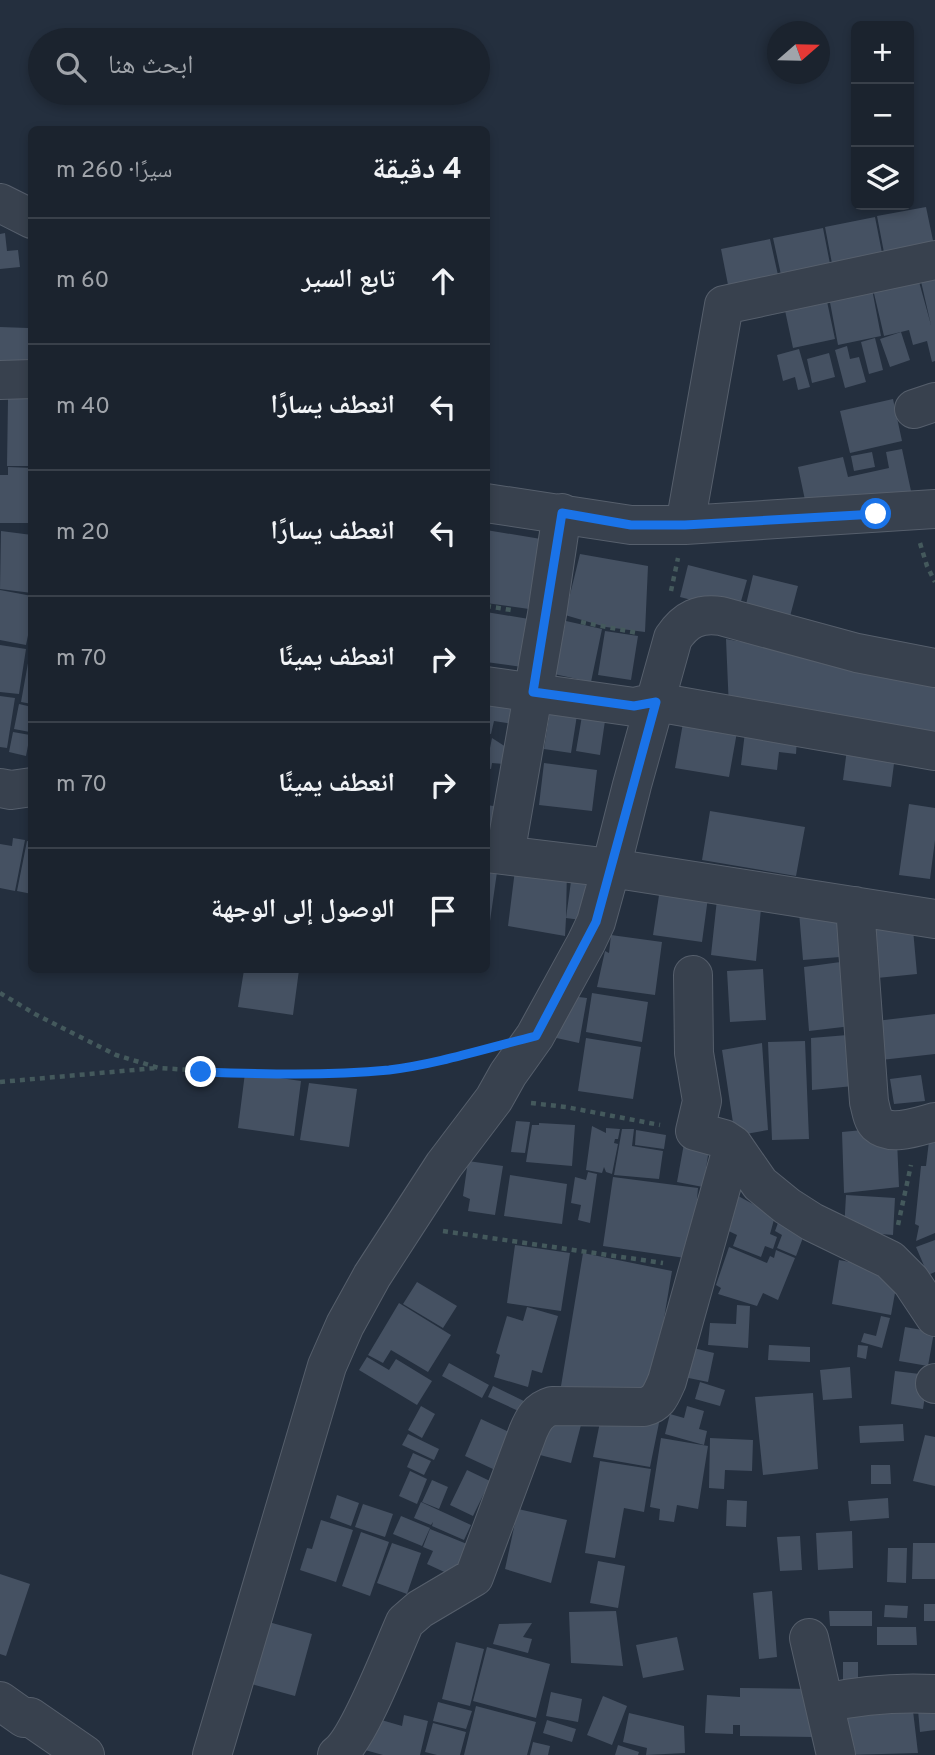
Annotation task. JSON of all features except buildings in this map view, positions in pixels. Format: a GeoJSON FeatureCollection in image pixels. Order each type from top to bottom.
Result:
{"type":"FeatureCollection","features":[{"type":"Feature","properties":{"kind":"street"},"geometry":{"type":"LineString","coordinates":[[0,203],[28,217]]}},
{"type":"Feature","properties":{"kind":"street"},"geometry":{"type":"LineString","coordinates":[[685,525],[724,305],[935,260]]}},
{"type":"Feature","properties":{"kind":"street"},"geometry":{"type":"LineString","coordinates":[[0,380],[28,379]]}},
{"type":"Feature","properties":{"kind":"street"},"geometry":{"type":"LineString","coordinates":[[490,504],[631,525],[685,525],[935,509]]}},
{"type":"Feature","properties":{"kind":"street"},"geometry":{"type":"LineString","coordinates":[[562,513],[533,692],[496,854],[611,868],[935,919]]}},
{"type":"Feature","properties":{"kind":"street"},"geometry":{"type":"LineString","coordinates":[[212,1755],[327,1366],[345,1325],[372,1276],[444,1165],[494,1100],[536,1036],[596,922],[673,638],[692,618],[705,614],[857,653],[935,668]]}},
{"type":"Feature","properties":{"kind":"street"},"geometry":{"type":"LineString","coordinates":[[490,687],[634,706],[656,702],[935,751]]}},
{"type":"Feature","properties":{"kind":"street"},"geometry":{"type":"LineString","coordinates":[[0,788],[10,790],[28,788]]}},
{"type":"Feature","properties":{"kind":"street"},"geometry":{"type":"LineString","coordinates":[[855,906],[869,1102],[873,1115],[877,1124],[887,1129],[926,1125]]}},
{"type":"Feature","properties":{"kind":"street"},"geometry":{"type":"LineString","coordinates":[[693,975],[694,1053],[702,1101],[695,1131],[724,1139],[733,1145],[753,1175],[772,1195],[812,1222],[890,1260],[912,1280],[935,1317]]}},
{"type":"Feature","properties":{"kind":"street"},"geometry":{"type":"LineString","coordinates":[[337,1755],[345,1749],[356,1730],[405,1622],[420,1609],[474,1577],[528,1432],[538,1413],[552,1405],[644,1407],[659,1399],[667,1381],[733,1145]]}},
{"type":"Feature","properties":{"kind":"street"},"geometry":{"type":"LineString","coordinates":[[809,1638],[836,1755]]}},
{"type":"Feature","properties":{"kind":"street"},"geometry":{"type":"LineString","coordinates":[[824,1703],[859,1695],[935,1694]]}},
{"type":"Feature","properties":{"kind":"street"},"geometry":{"type":"LineString","coordinates":[[12,1709],[36,1755]]}},
{"type":"Feature","properties":{"kind":"street"},"geometry":{"type":"LineString","coordinates":[[12,1709],[30,1717],[85,1755]]}},
{"type":"Feature","properties":{"kind":"path"},"geometry":{"type":"LineString","coordinates":[[669,599],[685,525]]}},
{"type":"Feature","properties":{"kind":"path"},"geometry":{"type":"LineString","coordinates":[[0,993],[116,1055],[159,1068]]}},
{"type":"Feature","properties":{"kind":"path"},"geometry":{"type":"LineString","coordinates":[[0,1082],[159,1068],[252,1073],[359,1072],[417,1065],[481,1050]]}},
{"type":"Feature","properties":{"kind":"path"},"geometry":{"type":"LineString","coordinates":[[494,1100],[566,1107],[695,1131]]}},
{"type":"Feature","properties":{"kind":"path"},"geometry":{"type":"LineString","coordinates":[[890,1260],[926,1125]]}},
{"type":"Feature","properties":{"kind":"path"},"geometry":{"type":"LineString","coordinates":[[405,1225],[698,1269]]}},
{"type":"Feature","properties":{"kind":"route"},"geometry":{"type":"LineString","coordinates":[[201,1072],[359,1072],[390,1069],[536,1036],[596,922],[656,702],[634,706],[533,692],[562,513],[631,525],[685,525],[876,514]]}}]}
